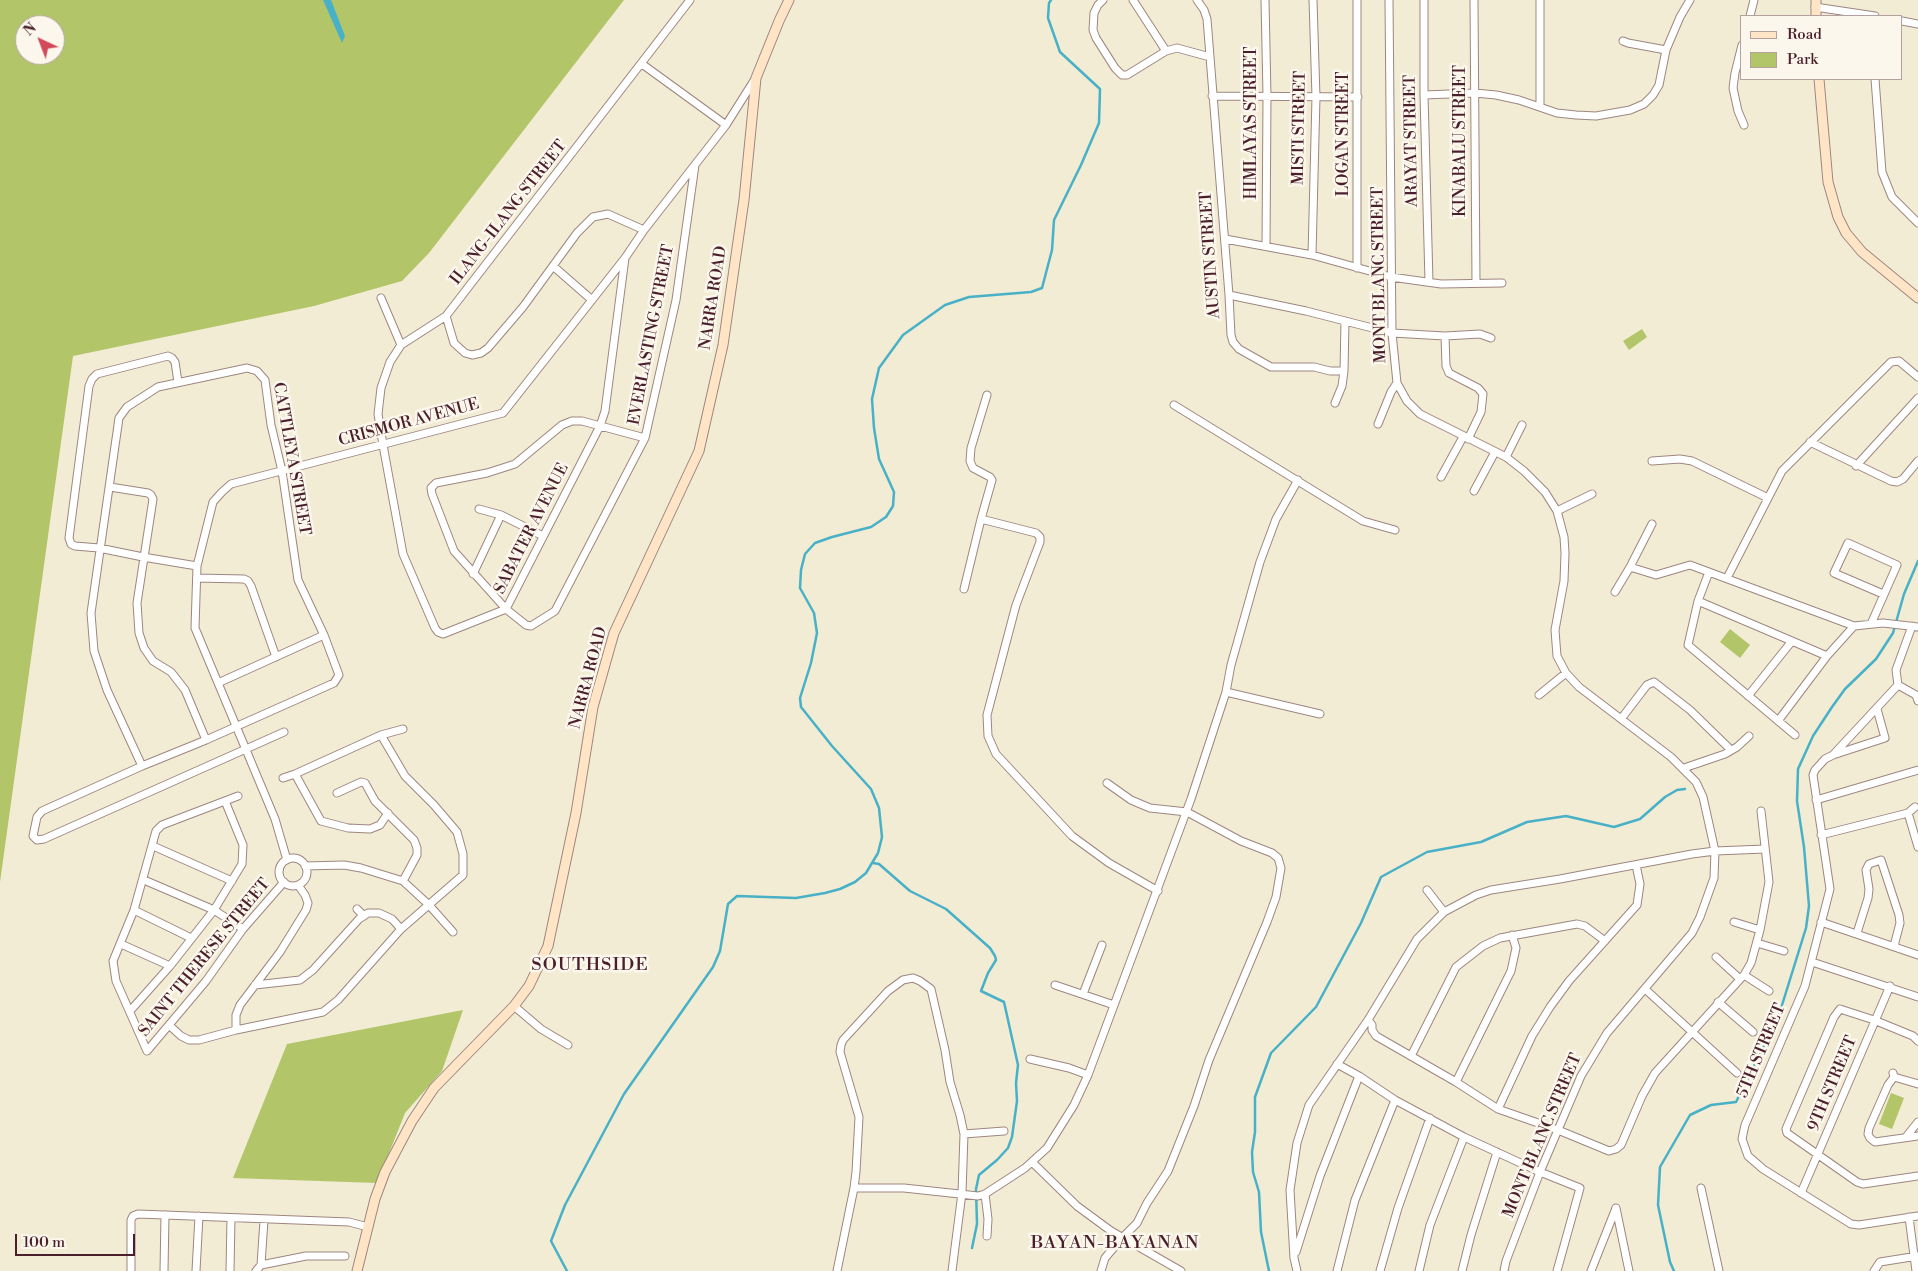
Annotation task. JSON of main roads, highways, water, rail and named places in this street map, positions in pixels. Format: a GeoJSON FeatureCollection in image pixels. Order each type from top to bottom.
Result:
{"type":"FeatureCollection","features":[{"type":"Feature","properties":{"kind":"water"},"geometry":{"type":"Polygon","coordinates":[[[323,0],[331,0],[345,36],[342,43],[323,0]]]}},
{"type":"Feature","properties":{"kind":"waterway"},"geometry":{"type":"LineString","coordinates":[[567,1271],[551,1241],[565,1205],[624,1094],[713,967],[720,951],[728,904],[737,896],[796,898],[840,889],[855,882],[866,873],[878,853],[882,837],[879,808],[871,789],[832,746],[801,707],[800,698],[811,663],[817,633],[814,613],[800,588],[801,570],[805,554],[815,543],[871,527],[886,517],[893,506],[894,492],[879,459],[872,399],[879,368],[903,335],[945,305],[969,297],[1031,292],[1042,288],[1052,250],[1054,220],[1099,123],[1100,89],[1060,52],[1048,18],[1051,0]]}},
{"type":"Feature","properties":{"kind":"waterway"},"geometry":{"type":"LineString","coordinates":[[1674,1271],[1670,1262],[1658,1205],[1660,1167],[1690,1115],[1711,1105],[1736,1102],[1778,1018],[1806,928],[1809,906],[1804,847],[1797,801],[1798,769],[1813,736],[1832,707],[1845,689],[1876,659],[1893,633],[1904,594],[1918,561]]}},
{"type":"Feature","properties":{"kind":"waterway"},"geometry":{"type":"LineString","coordinates":[[1269,1271],[1261,1232],[1259,1192],[1253,1172],[1252,1152],[1255,1132],[1255,1097],[1271,1053],[1316,1007],[1361,923],[1381,877],[1427,852],[1481,842],[1527,822],[1566,816],[1614,827],[1640,819],[1665,797],[1677,790],[1685,789]]}},
{"type":"Feature","properties":{"kind":"waterway"},"geometry":{"type":"LineString","coordinates":[[873,863],[879,864],[910,891],[946,909],[990,948],[995,956],[996,960],[988,973],[981,991],[1004,1002],[1018,1065],[1017,1101],[1012,1137],[1008,1148],[979,1175],[976,1189],[977,1224],[972,1248]]}},
{"type":"Feature","properties":{"kind":"district","name":"SOUTHSIDE"},"geometry":{"type":"Point","coordinates":[590,966]}},
{"type":"Feature","properties":{"kind":"district","name":"BAYAN-BAYANAN"},"geometry":{"type":"Point","coordinates":[1115,1244]}}]}
